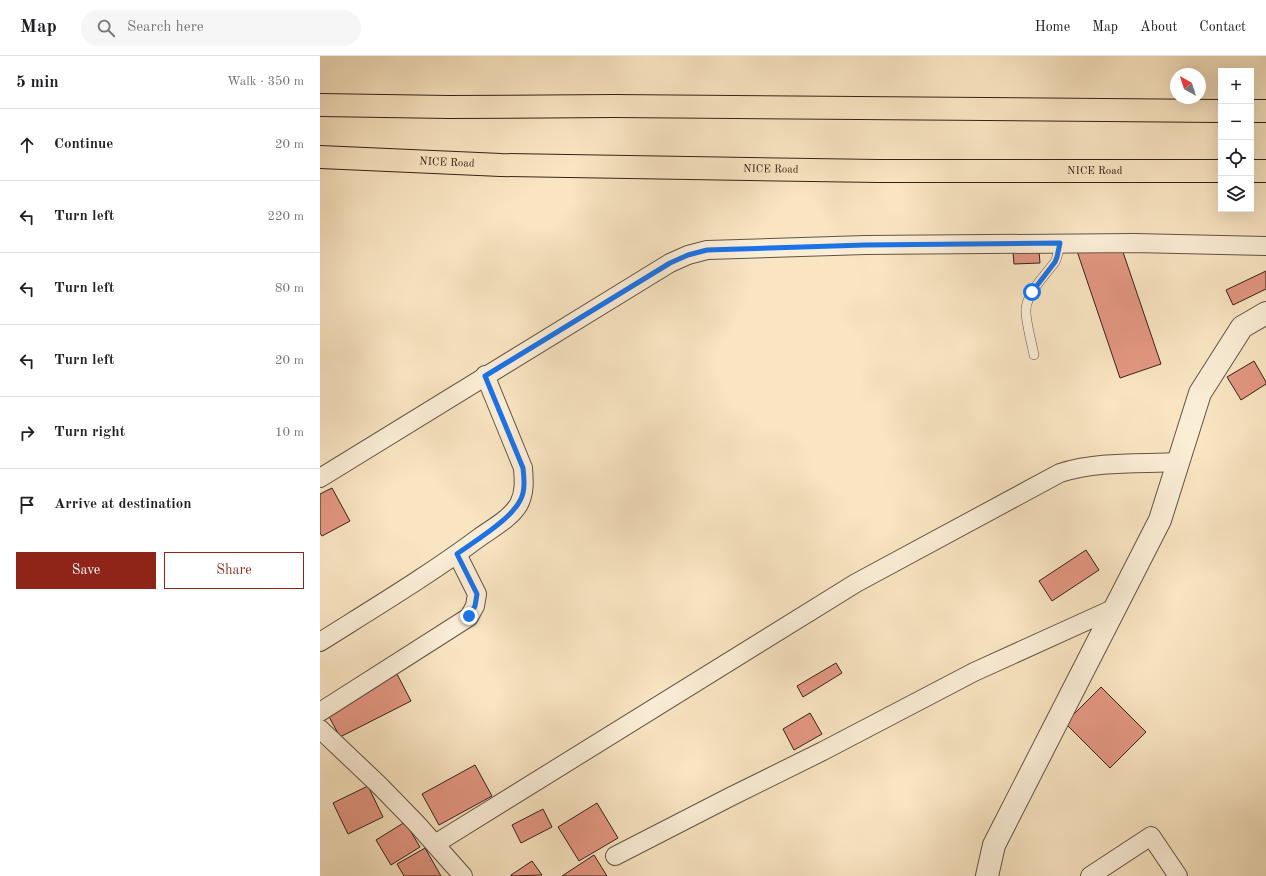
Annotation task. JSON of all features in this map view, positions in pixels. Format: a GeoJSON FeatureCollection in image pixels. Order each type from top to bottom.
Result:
{"type":"FeatureCollection","features":[{"type":"Feature","properties":{"kind":"highway"},"geometry":{"type":"LineString","coordinates":[[320,104],[449,107],[622,106],[1218,111]]}},
{"type":"Feature","properties":{"kind":"highway"},"geometry":{"type":"LineString","coordinates":[[1254,111],[1266,111]]}},
{"type":"Feature","properties":{"kind":"highway","name":"NICE Road"},"geometry":{"type":"LineString","coordinates":[[320,157],[501,165],[753,169],[894,171],[1218,171]]}},
{"type":"Feature","properties":{"kind":"highway"},"geometry":{"type":"LineString","coordinates":[[1254,171],[1266,171]]}},
{"type":"Feature","properties":{"kind":"street"},"geometry":{"type":"LineString","coordinates":[[320,478],[670,263],[688,255],[707,250],[865,245],[1060,243],[1266,246]]}},
{"type":"Feature","properties":{"kind":"street"},"geometry":{"type":"LineString","coordinates":[[987,876],[994,845],[1160,520],[1200,393],[1242,327],[1266,313]]}},
{"type":"Feature","properties":{"kind":"street"},"geometry":{"type":"LineString","coordinates":[[320,642],[457,554],[512,514],[519,504],[523,494],[523,468],[485,376]]}},
{"type":"Feature","properties":{"kind":"street"},"geometry":{"type":"LineString","coordinates":[[435,844],[856,583],[1060,473],[1076,468],[1093,466],[1178,462]]}},
{"type":"Feature","properties":{"kind":"street"},"geometry":{"type":"LineString","coordinates":[[320,712],[469,616],[475,606],[477,594],[457,554]]}},
{"type":"Feature","properties":{"kind":"street"},"geometry":{"type":"LineString","coordinates":[[615,856],[823,751],[974,672],[1115,608]]}},
{"type":"Feature","properties":{"kind":"street"},"geometry":{"type":"LineString","coordinates":[[320,729],[379,785],[463,876]]}},
{"type":"Feature","properties":{"kind":"street"},"geometry":{"type":"LineString","coordinates":[[1090,876],[1151,836],[1178,876]]}},
{"type":"Feature","properties":{"kind":"lane"},"geometry":{"type":"LineString","coordinates":[[1034,355],[1026,310],[1027,302],[1032,292],[1055,262],[1060,243]]}},
{"type":"Feature","properties":{"kind":"building"},"geometry":{"type":"Polygon","coordinates":[[[1039,251],[1040,263],[1014,264],[1013,252],[1039,251]]]}},
{"type":"Feature","properties":{"kind":"building"},"geometry":{"type":"Polygon","coordinates":[[[1077,251],[1123,252],[1161,364],[1120,378],[1077,251]]]}},
{"type":"Feature","properties":{"kind":"building"},"geometry":{"type":"Polygon","coordinates":[[[1266,271],[1266,289],[1233,305],[1226,290],[1266,271]]]}},
{"type":"Feature","properties":{"kind":"building"},"geometry":{"type":"Polygon","coordinates":[[[1254,361],[1266,384],[1241,400],[1227,377],[1254,361]]]}},
{"type":"Feature","properties":{"kind":"building"},"geometry":{"type":"Polygon","coordinates":[[[332,488],[350,521],[322,536],[320,533],[320,494],[332,488]]]}},
{"type":"Feature","properties":{"kind":"building"},"geometry":{"type":"Polygon","coordinates":[[[1086,550],[1099,570],[1052,601],[1039,581],[1086,550]]]}},
{"type":"Feature","properties":{"kind":"building"},"geometry":{"type":"Polygon","coordinates":[[[836,663],[842,673],[803,697],[797,686],[836,663]]]}},
{"type":"Feature","properties":{"kind":"building"},"geometry":{"type":"Polygon","coordinates":[[[397,674],[411,701],[340,737],[326,711],[397,674]]]}},
{"type":"Feature","properties":{"kind":"building"},"geometry":{"type":"Polygon","coordinates":[[[1101,687],[1146,732],[1110,768],[1065,723],[1101,687]]]}},
{"type":"Feature","properties":{"kind":"building"},"geometry":{"type":"Polygon","coordinates":[[[810,713],[822,734],[794,750],[783,729],[810,713]]]}},
{"type":"Feature","properties":{"kind":"building"},"geometry":{"type":"Polygon","coordinates":[[[475,765],[492,796],[439,825],[422,794],[475,765]]]}},
{"type":"Feature","properties":{"kind":"building"},"geometry":{"type":"Polygon","coordinates":[[[368,786],[383,817],[348,834],[333,803],[368,786]]]}},
{"type":"Feature","properties":{"kind":"building"},"geometry":{"type":"Polygon","coordinates":[[[597,803],[618,838],[579,861],[558,827],[597,803]]]}},
{"type":"Feature","properties":{"kind":"building"},"geometry":{"type":"Polygon","coordinates":[[[543,809],[552,827],[521,843],[512,825],[543,809]]]}},
{"type":"Feature","properties":{"kind":"building"},"geometry":{"type":"Polygon","coordinates":[[[405,822],[420,847],[391,865],[376,840],[405,822]]]}},
{"type":"Feature","properties":{"kind":"building"},"geometry":{"type":"Polygon","coordinates":[[[425,848],[441,876],[404,876],[397,864],[425,848]]]}},
{"type":"Feature","properties":{"kind":"building"},"geometry":{"type":"Polygon","coordinates":[[[594,855],[607,876],[562,876],[594,855]]]}},
{"type":"Feature","properties":{"kind":"building"},"geometry":{"type":"Polygon","coordinates":[[[532,861],[542,875],[511,876],[511,875],[532,861]]]}},
{"type":"Feature","properties":{"kind":"route"},"geometry":{"type":"LineString","coordinates":[[469,616],[473,612],[477,600],[477,594],[457,554],[512,514],[519,504],[523,494],[524,483],[523,468],[485,376],[670,263],[688,255],[707,250],[865,245],[1060,243],[1055,262],[1032,292]]}}]}
